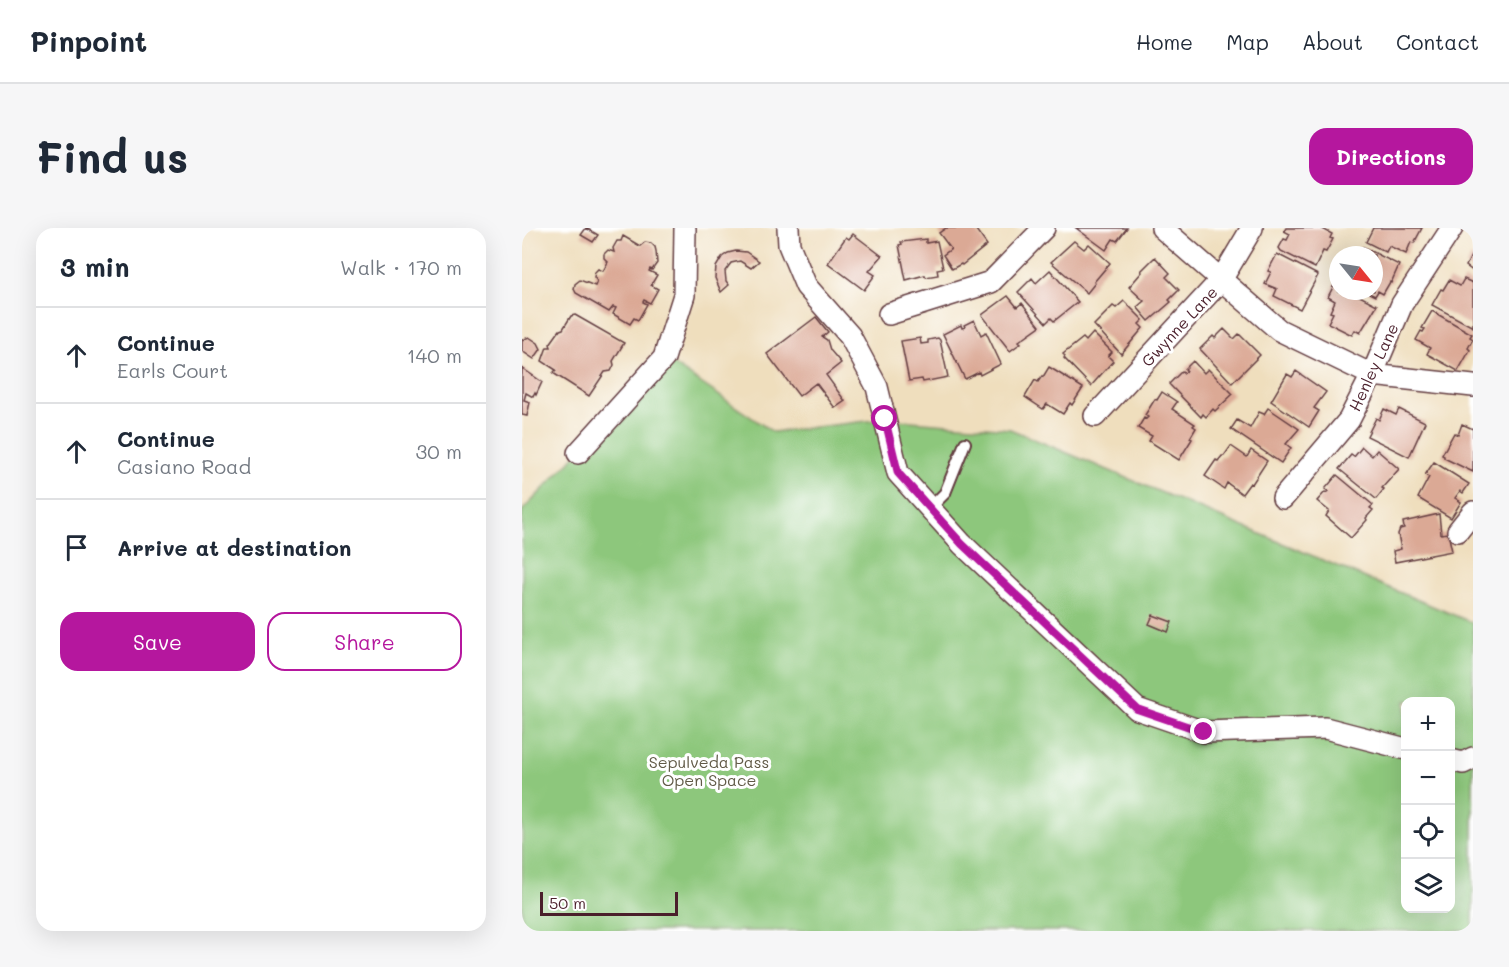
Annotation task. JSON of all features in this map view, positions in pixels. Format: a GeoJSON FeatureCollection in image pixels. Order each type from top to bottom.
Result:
{"type":"FeatureCollection","features":[{"type":"Feature","properties":{"kind":"street"},"geometry":{"type":"LineString","coordinates":[[578,453],[664,358],[684,295],[685,228]]}},
{"type":"Feature","properties":{"kind":"street"},"geometry":{"type":"LineString","coordinates":[[788,228],[789,245],[806,286],[850,336],[877,387],[898,473],[962,544],[1137,709],[1204,732],[1325,728],[1401,747]]}},
{"type":"Feature","properties":{"kind":"street"},"geometry":{"type":"LineString","coordinates":[[889,314],[991,282],[1044,228]]}},
{"type":"Feature","properties":{"kind":"street"},"geometry":{"type":"LineString","coordinates":[[1162,228],[1279,330],[1372,375],[1473,386]]}},
{"type":"Feature","properties":{"kind":"street","name":"Gwynne Lane"},"geometry":{"type":"LineString","coordinates":[[1095,416],[1221,280],[1252,228]]}},
{"type":"Feature","properties":{"kind":"street","name":"Henley Lane"},"geometry":{"type":"LineString","coordinates":[[1283,498],[1349,420],[1372,375],[1402,304],[1452,228]]}},
{"type":"Feature","properties":{"kind":"street"},"geometry":{"type":"LineString","coordinates":[[1458,531],[1473,512]]}},
{"type":"Feature","properties":{"kind":"street"},"geometry":{"type":"LineString","coordinates":[[1455,761],[1463,763],[1473,758]]}},
{"type":"Feature","properties":{"kind":"lane"},"geometry":{"type":"LineString","coordinates":[[930,508],[945,493],[964,443]]}},
{"type":"Feature","properties":{"kind":"green space","name":"Sepulveda Pass Open Space"},"geometry":{"type":"Polygon","coordinates":[[[664,358],[773,432],[885,419],[1010,429],[1473,623],[1473,931],[522,931],[522,511],[664,358]]]}},
{"type":"Feature","properties":{"kind":"building"},"geometry":{"type":"Polygon","coordinates":[[[586,228],[598,235],[593,242],[581,235],[586,228]]]}},
{"type":"Feature","properties":{"kind":"building"},"geometry":{"type":"Polygon","coordinates":[[[946,228],[979,228],[976,230],[987,245],[962,265],[952,269],[943,255],[951,249],[939,233],[946,228]]]}},
{"type":"Feature","properties":{"kind":"building"},"geometry":{"type":"Polygon","coordinates":[[[1076,228],[1127,228],[1117,241],[1113,239],[1106,250],[1076,228]]]}},
{"type":"Feature","properties":{"kind":"building"},"geometry":{"type":"Polygon","coordinates":[[[1286,228],[1321,228],[1332,234],[1330,238],[1333,239],[1326,252],[1323,251],[1315,268],[1281,251],[1279,248],[1290,234],[1284,231],[1286,228]]]}},
{"type":"Feature","properties":{"kind":"building"},"geometry":{"type":"Polygon","coordinates":[[[1373,228],[1422,228],[1414,243],[1411,242],[1406,254],[1389,246],[1386,252],[1383,250],[1383,246],[1374,246],[1366,242],[1373,228]]]}},
{"type":"Feature","properties":{"kind":"building"},"geometry":{"type":"Polygon","coordinates":[[[853,234],[882,256],[869,271],[875,275],[864,290],[828,263],[846,237],[849,239],[853,234]]]}},
{"type":"Feature","properties":{"kind":"building"},"geometry":{"type":"Polygon","coordinates":[[[623,236],[640,246],[645,242],[651,243],[655,247],[657,263],[649,271],[657,275],[651,285],[658,289],[650,303],[644,300],[643,302],[647,304],[638,320],[634,318],[630,324],[613,314],[616,308],[613,307],[609,312],[576,293],[574,289],[575,284],[580,280],[595,286],[597,281],[594,277],[595,272],[598,269],[603,271],[608,262],[604,254],[608,250],[614,252],[613,248],[623,236]]]}},
{"type":"Feature","properties":{"kind":"building"},"geometry":{"type":"Polygon","coordinates":[[[926,239],[926,243],[937,241],[943,268],[937,269],[938,275],[926,277],[925,275],[906,280],[899,245],[902,244],[901,242],[926,239]]]}},
{"type":"Feature","properties":{"kind":"building"},"geometry":{"type":"Polygon","coordinates":[[[1074,241],[1084,249],[1089,244],[1110,263],[1087,293],[1051,262],[1074,241]]]}},
{"type":"Feature","properties":{"kind":"building"},"geometry":{"type":"Polygon","coordinates":[[[736,251],[746,252],[759,261],[751,268],[740,261],[731,263],[725,271],[729,285],[721,292],[715,278],[716,267],[722,257],[736,251]]]}},
{"type":"Feature","properties":{"kind":"building"},"geometry":{"type":"Polygon","coordinates":[[[1277,254],[1318,275],[1300,309],[1274,296],[1277,289],[1265,284],[1271,272],[1268,271],[1277,254]]]}},
{"type":"Feature","properties":{"kind":"building"},"geometry":{"type":"Polygon","coordinates":[[[1471,256],[1473,257],[1473,271],[1466,266],[1471,256]]]}},
{"type":"Feature","properties":{"kind":"building"},"geometry":{"type":"Polygon","coordinates":[[[1155,257],[1170,273],[1166,277],[1179,290],[1169,300],[1171,302],[1149,321],[1137,307],[1144,301],[1129,287],[1155,257]]]}},
{"type":"Feature","properties":{"kind":"building"},"geometry":{"type":"Polygon","coordinates":[[[1383,257],[1399,265],[1383,294],[1383,257]]]}},
{"type":"Feature","properties":{"kind":"building"},"geometry":{"type":"Polygon","coordinates":[[[1050,270],[1078,302],[1054,321],[1051,318],[1046,323],[1018,292],[1032,278],[1036,283],[1050,270]]]}},
{"type":"Feature","properties":{"kind":"building"},"geometry":{"type":"Polygon","coordinates":[[[1464,279],[1473,283],[1473,327],[1432,305],[1449,280],[1460,286],[1464,279]]]}},
{"type":"Feature","properties":{"kind":"building"},"geometry":{"type":"Polygon","coordinates":[[[1008,296],[1017,307],[1022,303],[1040,326],[1019,341],[1021,343],[1010,351],[982,315],[1008,296]]]}},
{"type":"Feature","properties":{"kind":"building"},"geometry":{"type":"Polygon","coordinates":[[[1333,300],[1367,300],[1377,305],[1360,333],[1355,330],[1352,335],[1328,323],[1335,301],[1333,300]]]}},
{"type":"Feature","properties":{"kind":"building"},"geometry":{"type":"Polygon","coordinates":[[[1124,301],[1143,320],[1139,324],[1143,328],[1121,354],[1094,325],[1113,306],[1116,308],[1124,301]]]}},
{"type":"Feature","properties":{"kind":"building"},"geometry":{"type":"Polygon","coordinates":[[[1432,311],[1472,334],[1470,337],[1473,339],[1468,348],[1470,350],[1458,371],[1427,354],[1430,348],[1416,340],[1421,331],[1425,329],[1422,328],[1432,311]]]}},
{"type":"Feature","properties":{"kind":"building"},"geometry":{"type":"Polygon","coordinates":[[[575,315],[624,343],[613,361],[611,371],[605,372],[589,396],[553,373],[556,370],[542,361],[547,347],[551,347],[550,344],[560,330],[571,316],[575,315]]]}},
{"type":"Feature","properties":{"kind":"building"},"geometry":{"type":"Polygon","coordinates":[[[816,317],[828,332],[822,337],[827,340],[830,350],[841,363],[826,375],[845,401],[835,408],[816,383],[799,396],[767,354],[816,317]]]}},
{"type":"Feature","properties":{"kind":"building"},"geometry":{"type":"Polygon","coordinates":[[[974,320],[981,335],[986,332],[1001,364],[980,375],[979,372],[965,379],[943,334],[961,325],[962,328],[965,327],[964,325],[974,320]]]}},
{"type":"Feature","properties":{"kind":"building"},"geometry":{"type":"Polygon","coordinates":[[[1224,329],[1234,339],[1239,334],[1260,355],[1232,383],[1200,349],[1224,329]]]}},
{"type":"Feature","properties":{"kind":"building"},"geometry":{"type":"Polygon","coordinates":[[[1093,333],[1112,352],[1108,356],[1113,361],[1091,386],[1064,358],[1063,354],[1083,338],[1086,341],[1093,333]]]}},
{"type":"Feature","properties":{"kind":"building"},"geometry":{"type":"Polygon","coordinates":[[[529,337],[538,343],[541,349],[534,359],[522,351],[522,340],[529,337]]]}},
{"type":"Feature","properties":{"kind":"building"},"geometry":{"type":"Polygon","coordinates":[[[920,338],[921,344],[928,343],[928,340],[938,338],[940,340],[948,377],[923,382],[922,379],[909,381],[901,341],[920,338]]]}},
{"type":"Feature","properties":{"kind":"building"},"geometry":{"type":"Polygon","coordinates":[[[1193,361],[1204,373],[1208,369],[1233,394],[1206,417],[1203,414],[1201,417],[1169,384],[1182,371],[1184,373],[1187,371],[1185,369],[1193,361]]]}},
{"type":"Feature","properties":{"kind":"building"},"geometry":{"type":"Polygon","coordinates":[[[1049,367],[1083,388],[1063,414],[1047,404],[1043,409],[1025,397],[1035,380],[1038,382],[1049,367]]]}},
{"type":"Feature","properties":{"kind":"building"},"geometry":{"type":"Polygon","coordinates":[[[522,368],[542,382],[536,395],[535,393],[533,397],[526,393],[524,400],[530,402],[527,416],[522,415],[522,368]]]}},
{"type":"Feature","properties":{"kind":"building"},"geometry":{"type":"Polygon","coordinates":[[[1296,371],[1326,392],[1314,408],[1319,411],[1309,427],[1271,401],[1287,374],[1292,377],[1296,371]]]}},
{"type":"Feature","properties":{"kind":"building"},"geometry":{"type":"Polygon","coordinates":[[[1162,392],[1177,402],[1172,409],[1195,424],[1193,426],[1196,428],[1179,460],[1149,441],[1152,436],[1138,428],[1144,418],[1148,417],[1145,415],[1162,392]]]}},
{"type":"Feature","properties":{"kind":"building"},"geometry":{"type":"Polygon","coordinates":[[[1268,408],[1299,429],[1286,444],[1291,448],[1281,463],[1231,429],[1237,420],[1250,428],[1259,412],[1264,414],[1268,408]]]}},
{"type":"Feature","properties":{"kind":"building"},"geometry":{"type":"Polygon","coordinates":[[[1384,409],[1396,415],[1399,409],[1425,422],[1409,457],[1367,436],[1376,418],[1379,420],[1384,409]]]}},
{"type":"Feature","properties":{"kind":"building"},"geometry":{"type":"Polygon","coordinates":[[[1462,424],[1473,429],[1473,472],[1442,455],[1454,433],[1458,435],[1462,424]]]}},
{"type":"Feature","properties":{"kind":"building"},"geometry":{"type":"Polygon","coordinates":[[[1231,446],[1247,457],[1251,450],[1267,461],[1252,484],[1250,483],[1242,494],[1227,483],[1224,489],[1205,476],[1216,460],[1224,456],[1231,446]]]}},
{"type":"Feature","properties":{"kind":"building"},"geometry":{"type":"Polygon","coordinates":[[[1362,447],[1372,456],[1377,450],[1399,469],[1382,488],[1384,489],[1376,499],[1339,469],[1351,455],[1354,457],[1362,447]]]}},
{"type":"Feature","properties":{"kind":"building"},"geometry":{"type":"Polygon","coordinates":[[[1434,462],[1469,484],[1463,493],[1460,491],[1455,498],[1461,502],[1451,518],[1418,498],[1429,477],[1425,475],[1434,462]]]}},
{"type":"Feature","properties":{"kind":"building"},"geometry":{"type":"Polygon","coordinates":[[[1337,475],[1373,505],[1370,508],[1373,510],[1366,518],[1367,520],[1351,538],[1326,516],[1329,511],[1317,501],[1328,491],[1325,489],[1337,475]]]}},
{"type":"Feature","properties":{"kind":"building"},"geometry":{"type":"Polygon","coordinates":[[[1439,514],[1441,534],[1448,533],[1452,551],[1395,562],[1393,551],[1401,549],[1398,534],[1400,529],[1404,528],[1403,522],[1439,514]]]}},
{"type":"Feature","properties":{"kind":"building"},"geometry":{"type":"Polygon","coordinates":[[[1153,615],[1172,622],[1168,632],[1149,624],[1153,615]]]}},
{"type":"Feature","properties":{"kind":"route"},"geometry":{"type":"LineString","coordinates":[[885,419],[898,473],[962,544],[1137,709],[1204,732]]}}]}
